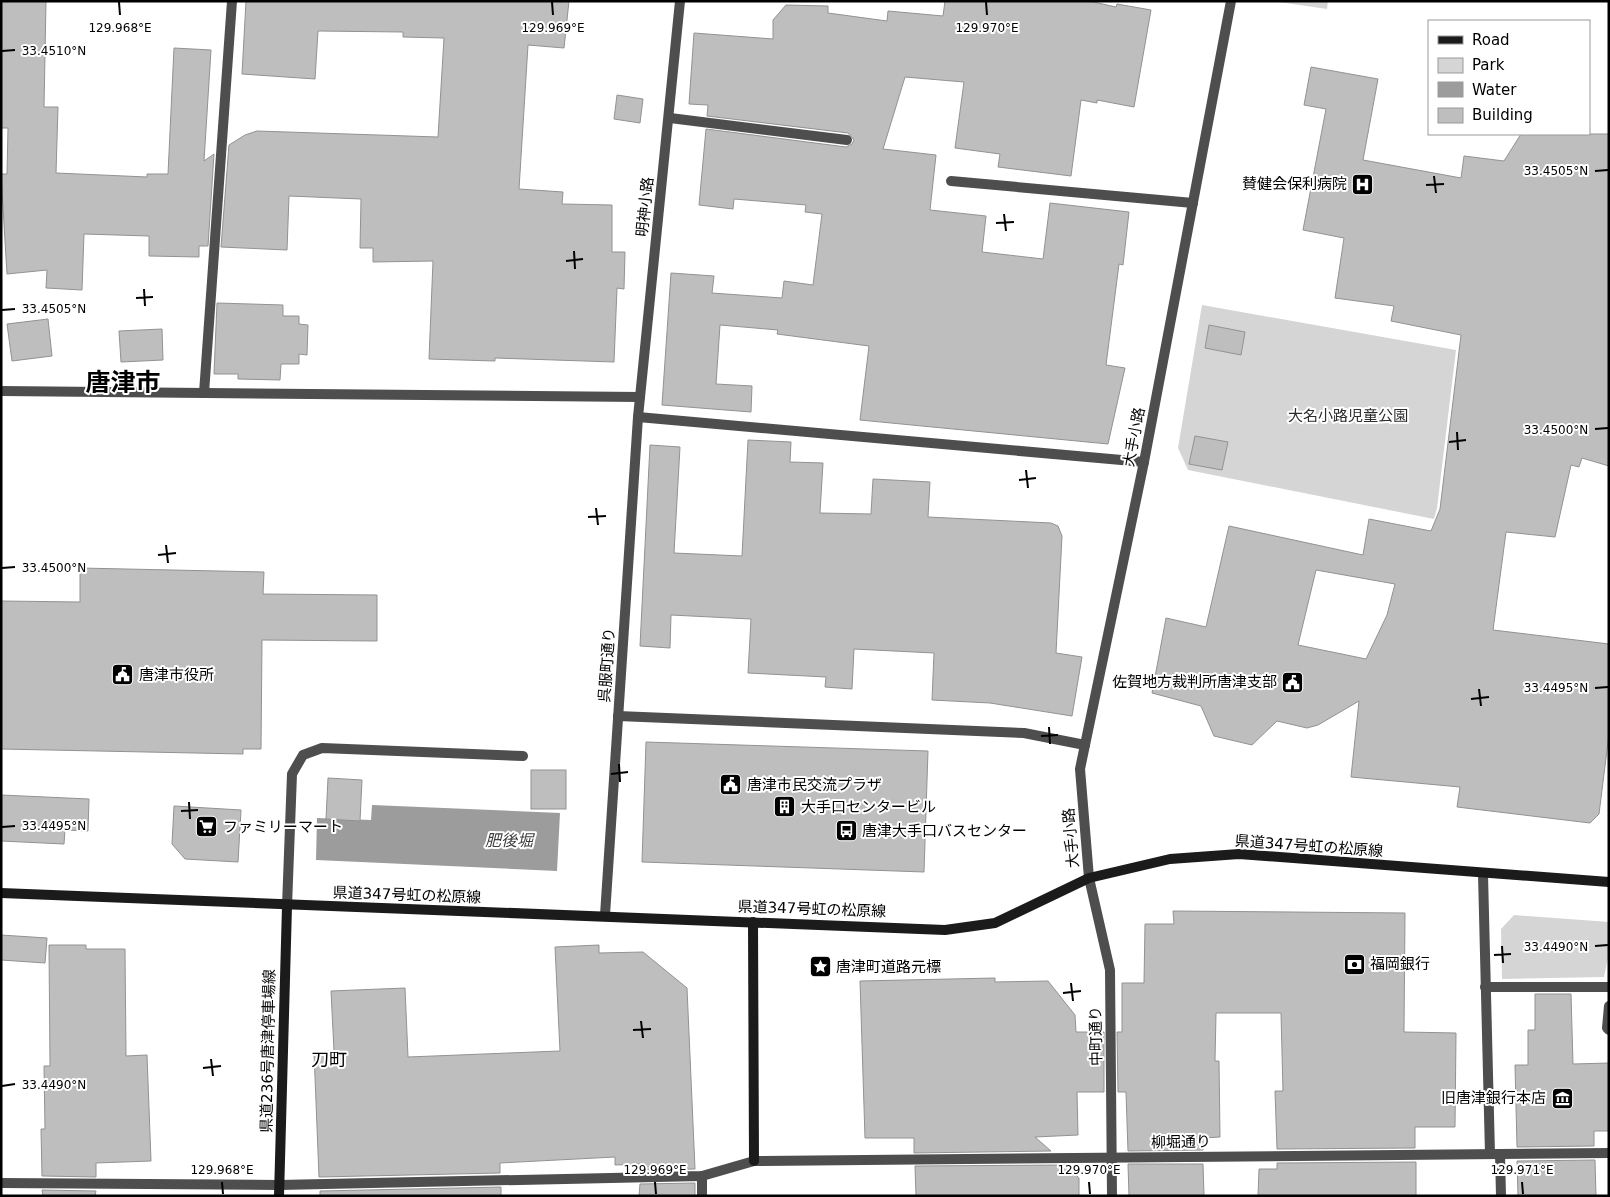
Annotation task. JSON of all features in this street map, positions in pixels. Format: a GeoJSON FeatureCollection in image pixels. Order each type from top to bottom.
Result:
{"type":"FeatureCollection","features":[{"type":"Feature","properties":{"kind":"main road","name":"県道347号虹の松原線"},"geometry":{"type":"LineString","coordinates":[[1,893],[287,906],[605,916],[945,930],[996,923],[1090,878],[1170,859],[1239,854],[1483,874],[1609,882]]}},
{"type":"Feature","properties":{"kind":"main road","name":"県道236号唐津停車場線"},"geometry":{"type":"LineString","coordinates":[[279,1196],[287,906]]}},
{"type":"Feature","properties":{"kind":"main road"},"geometry":{"type":"LineString","coordinates":[[753,922],[754,1162]]}},
{"type":"Feature","properties":{"kind":"street"},"geometry":{"type":"LineString","coordinates":[[204,393],[232,1]]}},
{"type":"Feature","properties":{"kind":"street","name":"明神小路"},"geometry":{"type":"LineString","coordinates":[[638,417],[670,118],[680,1]]}},
{"type":"Feature","properties":{"kind":"street","name":"大手小路"},"geometry":{"type":"LineString","coordinates":[[1090,878],[1080,769],[1144,462],[1231,1]]}},
{"type":"Feature","properties":{"kind":"street"},"geometry":{"type":"LineString","coordinates":[[670,118],[847,140]]}},
{"type":"Feature","properties":{"kind":"street"},"geometry":{"type":"LineString","coordinates":[[951,181],[1193,203]]}},
{"type":"Feature","properties":{"kind":"street"},"geometry":{"type":"LineString","coordinates":[[1,391],[640,397]]}},
{"type":"Feature","properties":{"kind":"street"},"geometry":{"type":"LineString","coordinates":[[638,417],[1144,462]]}},
{"type":"Feature","properties":{"kind":"street","name":"呉服町通り"},"geometry":{"type":"LineString","coordinates":[[605,916],[638,417]]}},
{"type":"Feature","properties":{"kind":"street"},"geometry":{"type":"LineString","coordinates":[[618,716],[1024,732],[1085,745]]}},
{"type":"Feature","properties":{"kind":"street"},"geometry":{"type":"LineString","coordinates":[[287,906],[292,774],[303,755],[322,748],[523,756]]}},
{"type":"Feature","properties":{"kind":"street"},"geometry":{"type":"LineString","coordinates":[[1483,874],[1485,987],[1495,1154],[1501,1196]]}},
{"type":"Feature","properties":{"kind":"street","name":"中町通り"},"geometry":{"type":"LineString","coordinates":[[1090,878],[1110,970],[1114,1158],[1112,1196]]}},
{"type":"Feature","properties":{"kind":"street"},"geometry":{"type":"LineString","coordinates":[[1485,987],[1609,987]]}},
{"type":"Feature","properties":{"kind":"street"},"geometry":{"type":"LineString","coordinates":[[1609,1006],[1607,1028],[1609,1030]]}},
{"type":"Feature","properties":{"kind":"street","name":"柳堀通り"},"geometry":{"type":"LineString","coordinates":[[1,1183],[279,1185],[702,1176],[754,1162],[1609,1153]]}},
{"type":"Feature","properties":{"kind":"street"},"geometry":{"type":"LineString","coordinates":[[702,1176],[702,1196]]}},
{"type":"Feature","properties":{"kind":"green space"},"geometry":{"type":"Polygon","coordinates":[[[1272,1],[1328,1],[1327,9],[1272,1]]]}},
{"type":"Feature","properties":{"kind":"green space","name":"大名小路児童公園"},"geometry":{"type":"Polygon","coordinates":[[[1202,305],[1456,350],[1437,508],[1434,519],[1188,470],[1178,448],[1202,305]]]}},
{"type":"Feature","properties":{"kind":"green space"},"geometry":{"type":"Polygon","coordinates":[[[1514,915],[1609,922],[1609,953],[1604,977],[1502,979],[1501,929],[1514,915]]]}},
{"type":"Feature","properties":{"kind":"water","name":"肥後堀"},"geometry":{"type":"Polygon","coordinates":[[[372,805],[560,813],[557,871],[316,860],[317,818],[371,820],[372,805]]]}},
{"type":"Feature","properties":{"kind":"building"},"geometry":{"type":"Polygon","coordinates":[[[1,1],[46,1],[44,107],[58,107],[56,173],[147,177],[147,174],[168,174],[174,48],[211,50],[204,161],[214,154],[208,246],[199,246],[199,257],[149,256],[149,236],[84,234],[82,290],[46,288],[47,270],[7,274],[1,174],[7,174],[8,128],[1,128],[1,1]]]}},
{"type":"Feature","properties":{"kind":"building"},"geometry":{"type":"Polygon","coordinates":[[[246,1],[569,1],[564,48],[528,45],[519,189],[563,192],[562,204],[612,205],[612,252],[625,252],[624,289],[617,288],[614,362],[495,358],[495,361],[429,359],[433,261],[373,262],[373,248],[360,248],[361,199],[289,196],[287,250],[221,247],[229,145],[245,135],[257,131],[438,137],[444,38],[403,37],[403,32],[318,31],[315,79],[242,74],[246,1]]]}},
{"type":"Feature","properties":{"kind":"building"},"geometry":{"type":"Polygon","coordinates":[[[945,1],[1089,1],[1116,7],[1117,4],[1151,10],[1134,107],[1097,100],[1097,103],[1081,100],[1071,176],[998,167],[1000,154],[955,148],[964,82],[905,77],[883,149],[936,155],[930,210],[986,216],[982,252],[1043,259],[1050,203],[1129,212],[1123,265],[1119,264],[1106,365],[1125,368],[1108,444],[860,420],[869,346],[777,334],[778,330],[720,325],[716,384],[752,386],[751,412],[662,405],[671,273],[714,276],[712,293],[782,298],[784,281],[813,285],[822,214],[805,212],[806,205],[734,199],[733,209],[699,205],[706,129],[846,147],[852,144],[854,140],[848,133],[707,116],[708,105],[689,104],[694,33],[773,39],[773,20],[786,5],[828,6],[828,13],[887,21],[888,11],[943,16],[945,1]]]}},
{"type":"Feature","properties":{"kind":"building"},"geometry":{"type":"Polygon","coordinates":[[[1311,67],[1378,79],[1363,160],[1461,178],[1464,156],[1504,161],[1520,135],[1609,134],[1609,466],[1582,458],[1579,467],[1571,465],[1555,537],[1506,532],[1493,630],[1609,644],[1609,734],[1599,814],[1590,823],[1457,807],[1460,787],[1351,777],[1359,701],[1318,725],[1307,728],[1277,721],[1252,745],[1214,736],[1201,706],[1152,693],[1166,618],[1206,627],[1229,526],[1363,555],[1369,519],[1431,531],[1440,509],[1461,335],[1391,321],[1394,306],[1335,298],[1344,238],[1303,230],[1326,109],[1304,105],[1311,67]],[[1316,570],[1298,645],[1366,659],[1387,615],[1395,584],[1316,570]]]}},
{"type":"Feature","properties":{"kind":"building"},"geometry":{"type":"Polygon","coordinates":[[[617,95],[643,99],[640,123],[614,119],[617,95]]]}},
{"type":"Feature","properties":{"kind":"building"},"geometry":{"type":"Polygon","coordinates":[[[217,303],[283,305],[283,316],[299,316],[299,324],[308,325],[307,355],[299,354],[299,364],[281,364],[280,380],[238,379],[238,374],[214,374],[217,303]]]}},
{"type":"Feature","properties":{"kind":"building"},"geometry":{"type":"Polygon","coordinates":[[[48,319],[52,356],[12,361],[7,324],[48,319]]]}},
{"type":"Feature","properties":{"kind":"building"},"geometry":{"type":"Polygon","coordinates":[[[1209,325],[1245,332],[1241,355],[1205,348],[1209,325]]]}},
{"type":"Feature","properties":{"kind":"building"},"geometry":{"type":"Polygon","coordinates":[[[162,329],[163,360],[121,362],[119,331],[162,329]]]}},
{"type":"Feature","properties":{"kind":"building"},"geometry":{"type":"Polygon","coordinates":[[[1195,436],[1228,442],[1222,470],[1189,464],[1195,436]]]}},
{"type":"Feature","properties":{"kind":"building"},"geometry":{"type":"Polygon","coordinates":[[[748,440],[791,442],[790,462],[823,463],[820,513],[871,514],[873,479],[930,482],[928,517],[1051,523],[1058,526],[1062,536],[1056,653],[1082,657],[1072,716],[990,703],[932,700],[934,653],[854,649],[852,689],[825,687],[826,677],[748,673],[751,619],[671,615],[670,648],[640,646],[650,445],[680,447],[674,553],[742,556],[748,440]]]}},
{"type":"Feature","properties":{"kind":"building","name":"唐津市役所"},"geometry":{"type":"Polygon","coordinates":[[[80,568],[264,572],[263,594],[377,595],[377,641],[262,640],[261,749],[243,749],[243,754],[1,749],[1,601],[80,602],[80,568]]]}},
{"type":"Feature","properties":{"kind":"building","name":"大手口センタービル"},"geometry":{"type":"Polygon","coordinates":[[[646,742],[928,751],[924,872],[642,862],[646,742]]]}},
{"type":"Feature","properties":{"kind":"building"},"geometry":{"type":"Polygon","coordinates":[[[531,770],[566,770],[566,809],[531,809],[531,770]]]}},
{"type":"Feature","properties":{"kind":"building"},"geometry":{"type":"Polygon","coordinates":[[[328,778],[362,780],[360,821],[326,819],[328,778]]]}},
{"type":"Feature","properties":{"kind":"building"},"geometry":{"type":"Polygon","coordinates":[[[1,795],[89,799],[88,831],[65,830],[64,844],[1,841],[1,795]]]}},
{"type":"Feature","properties":{"kind":"building","name":"ファミリーマート"},"geometry":{"type":"Polygon","coordinates":[[[174,806],[241,810],[238,862],[185,859],[172,844],[174,806]]]}},
{"type":"Feature","properties":{"kind":"building"},"geometry":{"type":"Polygon","coordinates":[[[1173,911],[1405,913],[1404,1032],[1456,1033],[1455,1127],[1415,1127],[1415,1148],[1277,1149],[1275,1091],[1283,1091],[1281,1013],[1216,1013],[1215,1061],[1219,1061],[1220,1137],[1203,1138],[1203,1150],[1128,1151],[1126,1092],[1118,1092],[1117,1032],[1122,1032],[1122,983],[1144,983],[1145,924],[1174,924],[1173,911]]]}},
{"type":"Feature","properties":{"kind":"building"},"geometry":{"type":"Polygon","coordinates":[[[1,935],[47,938],[45,963],[1,960],[1,935]]]}},
{"type":"Feature","properties":{"kind":"building"},"geometry":{"type":"Polygon","coordinates":[[[49,945],[86,945],[86,949],[125,949],[126,1056],[147,1055],[151,1161],[96,1163],[96,1177],[42,1176],[41,1129],[45,1129],[44,1066],[50,1066],[49,945]]]}},
{"type":"Feature","properties":{"kind":"building"},"geometry":{"type":"Polygon","coordinates":[[[599,945],[599,953],[643,952],[687,988],[695,1169],[640,1170],[640,1164],[615,1165],[615,1157],[500,1163],[500,1173],[319,1177],[314,1052],[334,1051],[331,991],[405,988],[408,1057],[560,1051],[555,947],[599,945]]]}},
{"type":"Feature","properties":{"kind":"building"},"geometry":{"type":"Polygon","coordinates":[[[995,978],[995,982],[1048,981],[1075,1015],[1076,1032],[1104,1032],[1104,1092],[1077,1092],[1078,1135],[1035,1137],[1051,1151],[914,1153],[914,1138],[865,1138],[860,981],[995,978]]]}},
{"type":"Feature","properties":{"kind":"building","name":"旧唐津銀行本店"},"geometry":{"type":"Polygon","coordinates":[[[1535,994],[1571,994],[1573,1064],[1609,1063],[1609,1131],[1594,1131],[1594,1146],[1517,1147],[1515,1065],[1528,1065],[1528,1030],[1535,1030],[1535,994]]]}},
{"type":"Feature","properties":{"kind":"building"},"geometry":{"type":"Polygon","coordinates":[[[1595,1160],[1596,1196],[1518,1196],[1517,1161],[1595,1160]]]}},
{"type":"Feature","properties":{"kind":"building"},"geometry":{"type":"Polygon","coordinates":[[[1416,1162],[1416,1196],[1258,1196],[1259,1169],[1277,1169],[1277,1163],[1416,1162]]]}},
{"type":"Feature","properties":{"kind":"building"},"geometry":{"type":"Polygon","coordinates":[[[1128,1164],[1203,1164],[1204,1196],[1129,1196],[1128,1164]]]}},
{"type":"Feature","properties":{"kind":"building"},"geometry":{"type":"Polygon","coordinates":[[[1065,1165],[1079,1178],[1079,1196],[916,1196],[915,1166],[1065,1165]]]}},
{"type":"Feature","properties":{"kind":"building"},"geometry":{"type":"Polygon","coordinates":[[[695,1183],[695,1196],[639,1196],[640,1184],[695,1183]]]}},
{"type":"Feature","properties":{"kind":"building"},"geometry":{"type":"Polygon","coordinates":[[[501,1187],[501,1196],[320,1196],[320,1191],[501,1187]]]}},
{"type":"Feature","properties":{"kind":"building"},"geometry":{"type":"Polygon","coordinates":[[[42,1190],[96,1191],[95,1196],[43,1196],[42,1190]]]}},
{"type":"Feature","properties":{"kind":"place","name":"賛健会保利病院"},"geometry":{"type":"Point","coordinates":[1363,184]}},
{"type":"Feature","properties":{"kind":"place","name":"唐津市役所"},"geometry":{"type":"Point","coordinates":[123,675]}},
{"type":"Feature","properties":{"kind":"place","name":"佐賀地方裁判所唐津支部"},"geometry":{"type":"Point","coordinates":[1293,682]}},
{"type":"Feature","properties":{"kind":"place","name":"唐津市民交流プラザ"},"geometry":{"type":"Point","coordinates":[731,785]}},
{"type":"Feature","properties":{"kind":"place","name":"大手口センタービル"},"geometry":{"type":"Point","coordinates":[785,807]}},
{"type":"Feature","properties":{"kind":"place","name":"ファミリーマート"},"geometry":{"type":"Point","coordinates":[207,827]}},
{"type":"Feature","properties":{"kind":"place","name":"唐津大手口バスセンター"},"geometry":{"type":"Point","coordinates":[846,831]}},
{"type":"Feature","properties":{"kind":"place","name":"福岡銀行"},"geometry":{"type":"Point","coordinates":[1354,964]}},
{"type":"Feature","properties":{"kind":"place","name":"唐津町道路元標"},"geometry":{"type":"Point","coordinates":[820,967]}},
{"type":"Feature","properties":{"kind":"place","name":"旧唐津銀行本店"},"geometry":{"type":"Point","coordinates":[1562,1098]}},
{"type":"Feature","properties":{"kind":"district","name":"唐津市"},"geometry":{"type":"Point","coordinates":[123,382]}},
{"type":"Feature","properties":{"kind":"district","name":"刀町"},"geometry":{"type":"Point","coordinates":[329,1059]}}]}
